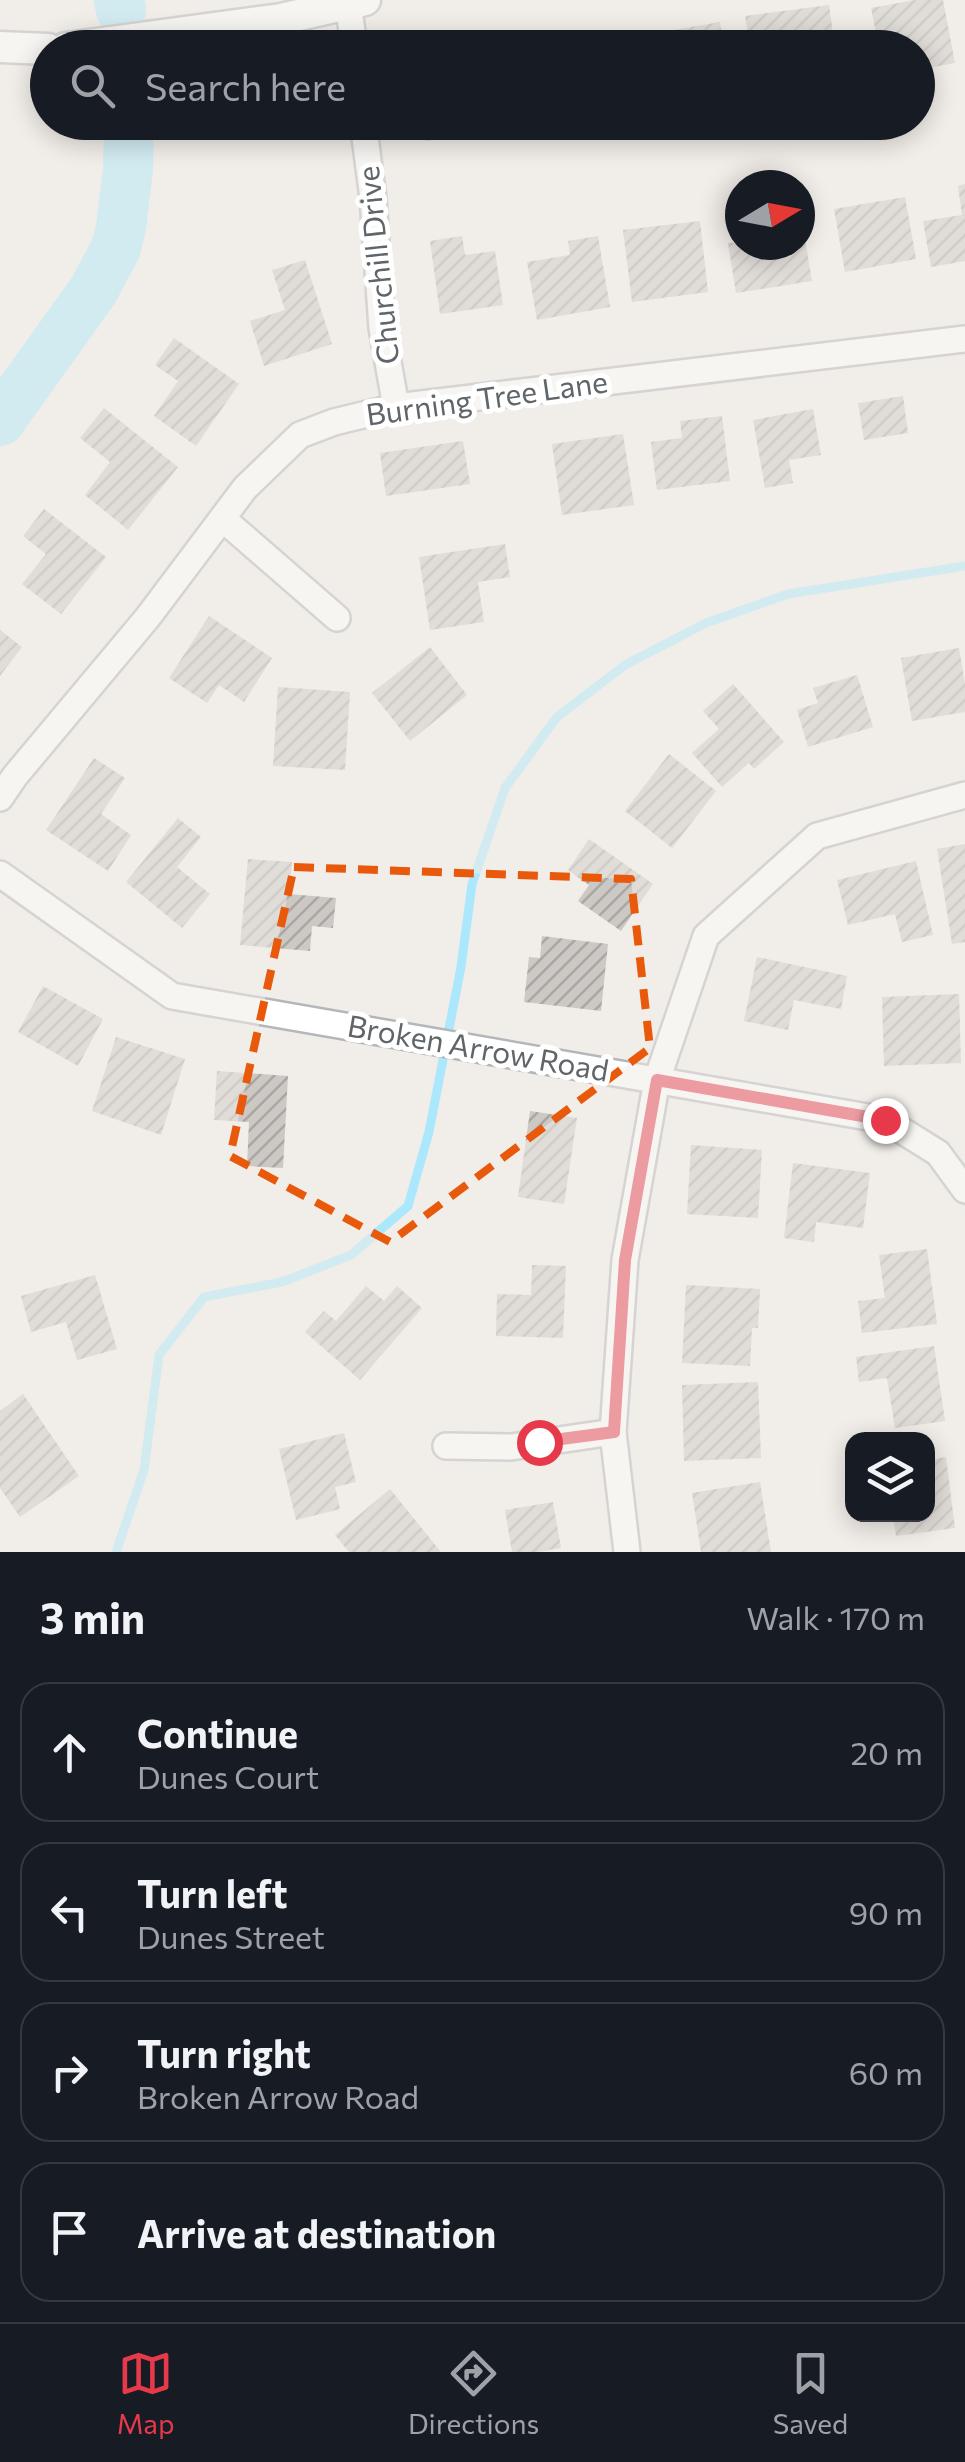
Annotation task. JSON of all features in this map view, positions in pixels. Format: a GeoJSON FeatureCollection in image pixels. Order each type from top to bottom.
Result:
{"type":"FeatureCollection","features":[{"type":"Feature","properties":{"kind":"street"},"geometry":{"type":"LineString","coordinates":[[199,30],[281,19],[354,1],[354,30]]}},
{"type":"Feature","properties":{"kind":"street"},"geometry":{"type":"LineString","coordinates":[[0,47],[30,48]]}},
{"type":"Feature","properties":{"kind":"street","name":"Churchill Drive"},"geometry":{"type":"LineString","coordinates":[[365,140],[382,328],[396,407]]}},
{"type":"Feature","properties":{"kind":"street","name":"Burning Tree Lane"},"geometry":{"type":"LineString","coordinates":[[0,798],[148,617],[245,488],[300,436],[334,422],[396,407],[965,339]]}},
{"type":"Feature","properties":{"kind":"street"},"geometry":{"type":"LineString","coordinates":[[223,519],[337,618]]}},
{"type":"Feature","properties":{"kind":"street"},"geometry":{"type":"LineString","coordinates":[[628,1552],[614,1432],[625,1260],[657,1080],[706,936],[817,836],[965,796]]}},
{"type":"Feature","properties":{"kind":"street","name":"Broken Arrow Road"},"geometry":{"type":"LineString","coordinates":[[0,874],[172,996],[885,1120],[938,1153],[965,1190]]}},
{"type":"Feature","properties":{"kind":"street"},"geometry":{"type":"LineString","coordinates":[[446,1446],[510,1447],[614,1432]]}},
{"type":"Feature","properties":{"kind":"highlighted area"},"geometry":{"type":"Polygon","coordinates":[[[294,867],[631,879],[650,1048],[390,1242],[230,1156],[294,867]]]}},
{"type":"Feature","properties":{"kind":"building"},"geometry":{"type":"Polygon","coordinates":[[[915,0],[943,0],[955,63],[935,67],[935,30],[875,30],[871,8],[915,0]]]}},
{"type":"Feature","properties":{"kind":"building"},"geometry":{"type":"Polygon","coordinates":[[[829,5],[832,30],[747,30],[745,16],[829,5]]]}},
{"type":"Feature","properties":{"kind":"building"},"geometry":{"type":"Polygon","coordinates":[[[720,22],[721,30],[674,30],[720,22]]]}},
{"type":"Feature","properties":{"kind":"building"},"geometry":{"type":"Polygon","coordinates":[[[965,184],[965,261],[931,267],[923,221],[962,215],[958,186],[965,184]]]}},
{"type":"Feature","properties":{"kind":"building"},"geometry":{"type":"Polygon","coordinates":[[[905,197],[916,259],[845,272],[834,209],[905,197]]]}},
{"type":"Feature","properties":{"kind":"building"},"geometry":{"type":"Polygon","coordinates":[[[700,221],[708,292],[632,302],[623,230],[700,221]]]}},
{"type":"Feature","properties":{"kind":"building"},"geometry":{"type":"Polygon","coordinates":[[[462,236],[465,255],[495,251],[503,305],[440,314],[430,241],[462,236]]]}},
{"type":"Feature","properties":{"kind":"building"},"geometry":{"type":"Polygon","coordinates":[[[598,236],[610,307],[537,320],[527,262],[570,255],[568,241],[598,236]]]}},
{"type":"Feature","properties":{"kind":"building"},"geometry":{"type":"Polygon","coordinates":[[[305,260],[332,344],[264,366],[250,321],[285,310],[272,270],[305,260]]]}},
{"type":"Feature","properties":{"kind":"building"},"geometry":{"type":"Polygon","coordinates":[[[731,260],[808,260],[812,281],[736,293],[731,260]]]}},
{"type":"Feature","properties":{"kind":"building"},"geometry":{"type":"Polygon","coordinates":[[[174,338],[239,384],[196,446],[154,416],[178,381],[155,365],[174,338]]]}},
{"type":"Feature","properties":{"kind":"building"},"geometry":{"type":"Polygon","coordinates":[[[903,396],[908,433],[864,440],[858,403],[903,396]]]}},
{"type":"Feature","properties":{"kind":"building"},"geometry":{"type":"Polygon","coordinates":[[[104,408],[178,467],[128,530],[85,495],[110,462],[80,438],[104,408]]]}},
{"type":"Feature","properties":{"kind":"building"},"geometry":{"type":"Polygon","coordinates":[[[813,409],[821,455],[789,460],[793,483],[765,488],[753,420],[813,409]]]}},
{"type":"Feature","properties":{"kind":"building"},"geometry":{"type":"Polygon","coordinates":[[[722,416],[730,481],[657,490],[651,442],[682,438],[680,421],[722,416]]]}},
{"type":"Feature","properties":{"kind":"building"},"geometry":{"type":"Polygon","coordinates":[[[623,434],[634,505],[562,515],[552,444],[623,434]]]}},
{"type":"Feature","properties":{"kind":"building"},"geometry":{"type":"Polygon","coordinates":[[[463,441],[470,484],[386,496],[380,453],[463,441]]]}},
{"type":"Feature","properties":{"kind":"building"},"geometry":{"type":"Polygon","coordinates":[[[44,509],[106,557],[61,614],[22,584],[46,554],[23,536],[44,509]]]}},
{"type":"Feature","properties":{"kind":"building"},"geometry":{"type":"Polygon","coordinates":[[[505,544],[510,577],[478,582],[484,622],[430,630],[419,557],[505,544]]]}},
{"type":"Feature","properties":{"kind":"building"},"geometry":{"type":"Polygon","coordinates":[[[209,616],[272,658],[244,702],[219,685],[207,703],[169,678],[209,616]]]}},
{"type":"Feature","properties":{"kind":"building"},"geometry":{"type":"Polygon","coordinates":[[[0,630],[22,647],[0,676],[0,630]]]}},
{"type":"Feature","properties":{"kind":"building"},"geometry":{"type":"Polygon","coordinates":[[[430,647],[467,695],[410,741],[372,693],[430,647]]]}},
{"type":"Feature","properties":{"kind":"building"},"geometry":{"type":"Polygon","coordinates":[[[959,648],[965,712],[912,721],[901,658],[959,648]]]}},
{"type":"Feature","properties":{"kind":"building"},"geometry":{"type":"Polygon","coordinates":[[[857,675],[873,727],[808,747],[797,710],[818,703],[813,688],[857,675]]]}},
{"type":"Feature","properties":{"kind":"building"},"geometry":{"type":"Polygon","coordinates":[[[733,684],[784,742],[754,769],[749,763],[722,787],[692,753],[719,729],[703,711],[733,684]]]}},
{"type":"Feature","properties":{"kind":"building"},"geometry":{"type":"Polygon","coordinates":[[[278,687],[350,692],[345,770],[273,766],[278,687]]]}},
{"type":"Feature","properties":{"kind":"building"},"geometry":{"type":"Polygon","coordinates":[[[669,754],[716,791],[672,848],[625,811],[669,754]]]}},
{"type":"Feature","properties":{"kind":"building"},"geometry":{"type":"Polygon","coordinates":[[[94,758],[125,778],[101,814],[131,835],[108,871],[46,830],[94,758]]]}},
{"type":"Feature","properties":{"kind":"building"},"geometry":{"type":"Polygon","coordinates":[[[178,818],[201,837],[177,867],[210,894],[182,928],[126,882],[178,818]]]}},
{"type":"Feature","properties":{"kind":"building"},"geometry":{"type":"Polygon","coordinates":[[[589,839],[653,884],[621,931],[578,901],[589,885],[568,870],[589,839]]]}},
{"type":"Feature","properties":{"kind":"building"},"geometry":{"type":"Polygon","coordinates":[[[965,844],[965,942],[952,944],[937,849],[965,844]]]}},
{"type":"Feature","properties":{"kind":"building"},"geometry":{"type":"Polygon","coordinates":[[[248,859],[292,862],[289,894],[336,898],[333,928],[312,926],[310,951],[240,945],[248,859]]]}},
{"type":"Feature","properties":{"kind":"building"},"geometry":{"type":"Polygon","coordinates":[[[916,861],[933,935],[902,942],[895,914],[848,925],[837,880],[916,861]]]}},
{"type":"Feature","properties":{"kind":"building"},"geometry":{"type":"Polygon","coordinates":[[[542,936],[608,944],[601,1011],[524,1002],[529,957],[540,958],[542,936]]]}},
{"type":"Feature","properties":{"kind":"building"},"geometry":{"type":"Polygon","coordinates":[[[757,957],[847,976],[841,1009],[794,1000],[788,1030],[744,1021],[757,957]]]}},
{"type":"Feature","properties":{"kind":"building"},"geometry":{"type":"Polygon","coordinates":[[[43,986],[103,1019],[78,1066],[18,1032],[43,986]]]}},
{"type":"Feature","properties":{"kind":"building"},"geometry":{"type":"Polygon","coordinates":[[[959,994],[961,1063],[884,1066],[882,997],[959,994]]]}},
{"type":"Feature","properties":{"kind":"building"},"geometry":{"type":"Polygon","coordinates":[[[116,1037],[185,1059],[161,1135],[92,1111],[116,1037]]]}},
{"type":"Feature","properties":{"kind":"building"},"geometry":{"type":"Polygon","coordinates":[[[217,1071],[288,1076],[283,1168],[247,1166],[249,1122],[214,1120],[217,1071]]]}},
{"type":"Feature","properties":{"kind":"building"},"geometry":{"type":"Polygon","coordinates":[[[530,1111],[577,1118],[564,1204],[518,1197],[530,1111]]]}},
{"type":"Feature","properties":{"kind":"building"},"geometry":{"type":"Polygon","coordinates":[[[691,1145],[762,1150],[758,1218],[687,1214],[691,1145]]]}},
{"type":"Feature","properties":{"kind":"building"},"geometry":{"type":"Polygon","coordinates":[[[793,1163],[870,1173],[863,1228],[816,1222],[814,1242],[784,1238],[793,1163]]]}},
{"type":"Feature","properties":{"kind":"building"},"geometry":{"type":"Polygon","coordinates":[[[927,1249],[937,1324],[862,1333],[858,1301],[885,1298],[879,1255],[927,1249]]]}},
{"type":"Feature","properties":{"kind":"building"},"geometry":{"type":"Polygon","coordinates":[[[532,1265],[566,1266],[563,1338],[496,1336],[497,1294],[531,1295],[532,1265]]]}},
{"type":"Feature","properties":{"kind":"building"},"geometry":{"type":"Polygon","coordinates":[[[95,1275],[117,1349],[77,1360],[66,1322],[31,1332],[21,1296],[95,1275]]]}},
{"type":"Feature","properties":{"kind":"building"},"geometry":{"type":"Polygon","coordinates":[[[686,1285],[760,1289],[758,1328],[752,1328],[750,1366],[682,1363],[686,1285]]]}},
{"type":"Feature","properties":{"kind":"building"},"geometry":{"type":"Polygon","coordinates":[[[366,1286],[384,1301],[397,1286],[422,1308],[360,1380],[305,1332],[324,1311],[336,1321],[366,1286]]]}},
{"type":"Feature","properties":{"kind":"building"},"geometry":{"type":"Polygon","coordinates":[[[934,1346],[945,1421],[895,1428],[887,1378],[859,1382],[856,1357],[934,1346]]]}},
{"type":"Feature","properties":{"kind":"building"},"geometry":{"type":"Polygon","coordinates":[[[758,1382],[761,1458],[684,1461],[682,1385],[758,1382]]]}},
{"type":"Feature","properties":{"kind":"building"},"geometry":{"type":"Polygon","coordinates":[[[23,1394],[79,1476],[20,1517],[0,1488],[0,1411],[23,1394]]]}},
{"type":"Feature","properties":{"kind":"building"},"geometry":{"type":"Polygon","coordinates":[[[344,1433],[356,1482],[335,1487],[340,1509],[296,1520],[279,1449],[344,1433]]]}},
{"type":"Feature","properties":{"kind":"building"},"geometry":{"type":"Polygon","coordinates":[[[946,1457],[955,1528],[896,1536],[894,1522],[935,1522],[935,1459],[946,1457]]]}},
{"type":"Feature","properties":{"kind":"building"},"geometry":{"type":"Polygon","coordinates":[[[760,1482],[771,1552],[701,1552],[692,1493],[760,1482]]]}},
{"type":"Feature","properties":{"kind":"building"},"geometry":{"type":"Polygon","coordinates":[[[390,1489],[441,1552],[349,1552],[335,1535],[390,1489]]]}},
{"type":"Feature","properties":{"kind":"building"},"geometry":{"type":"Polygon","coordinates":[[[553,1502],[561,1548],[512,1552],[505,1510],[553,1502]]]}},
{"type":"Feature","properties":{"kind":"waterway"},"geometry":{"type":"LineString","coordinates":[[119,0],[121,10]]}},
{"type":"Feature","properties":{"kind":"waterway"},"geometry":{"type":"LineString","coordinates":[[0,421],[93,291],[116,248],[129,140]]}},
{"type":"Feature","properties":{"kind":"waterway"},"geometry":{"type":"LineString","coordinates":[[116,1552],[144,1470],[159,1355],[204,1297],[282,1282],[351,1255],[408,1206],[429,1132],[461,967],[472,884],[505,788],[557,717],[625,665],[706,623],[788,594],[965,566]]}},
{"type":"Feature","properties":{"kind":"route"},"geometry":{"type":"LineString","coordinates":[[539,1442],[614,1432],[625,1260],[657,1080],[885,1120]]}}]}
